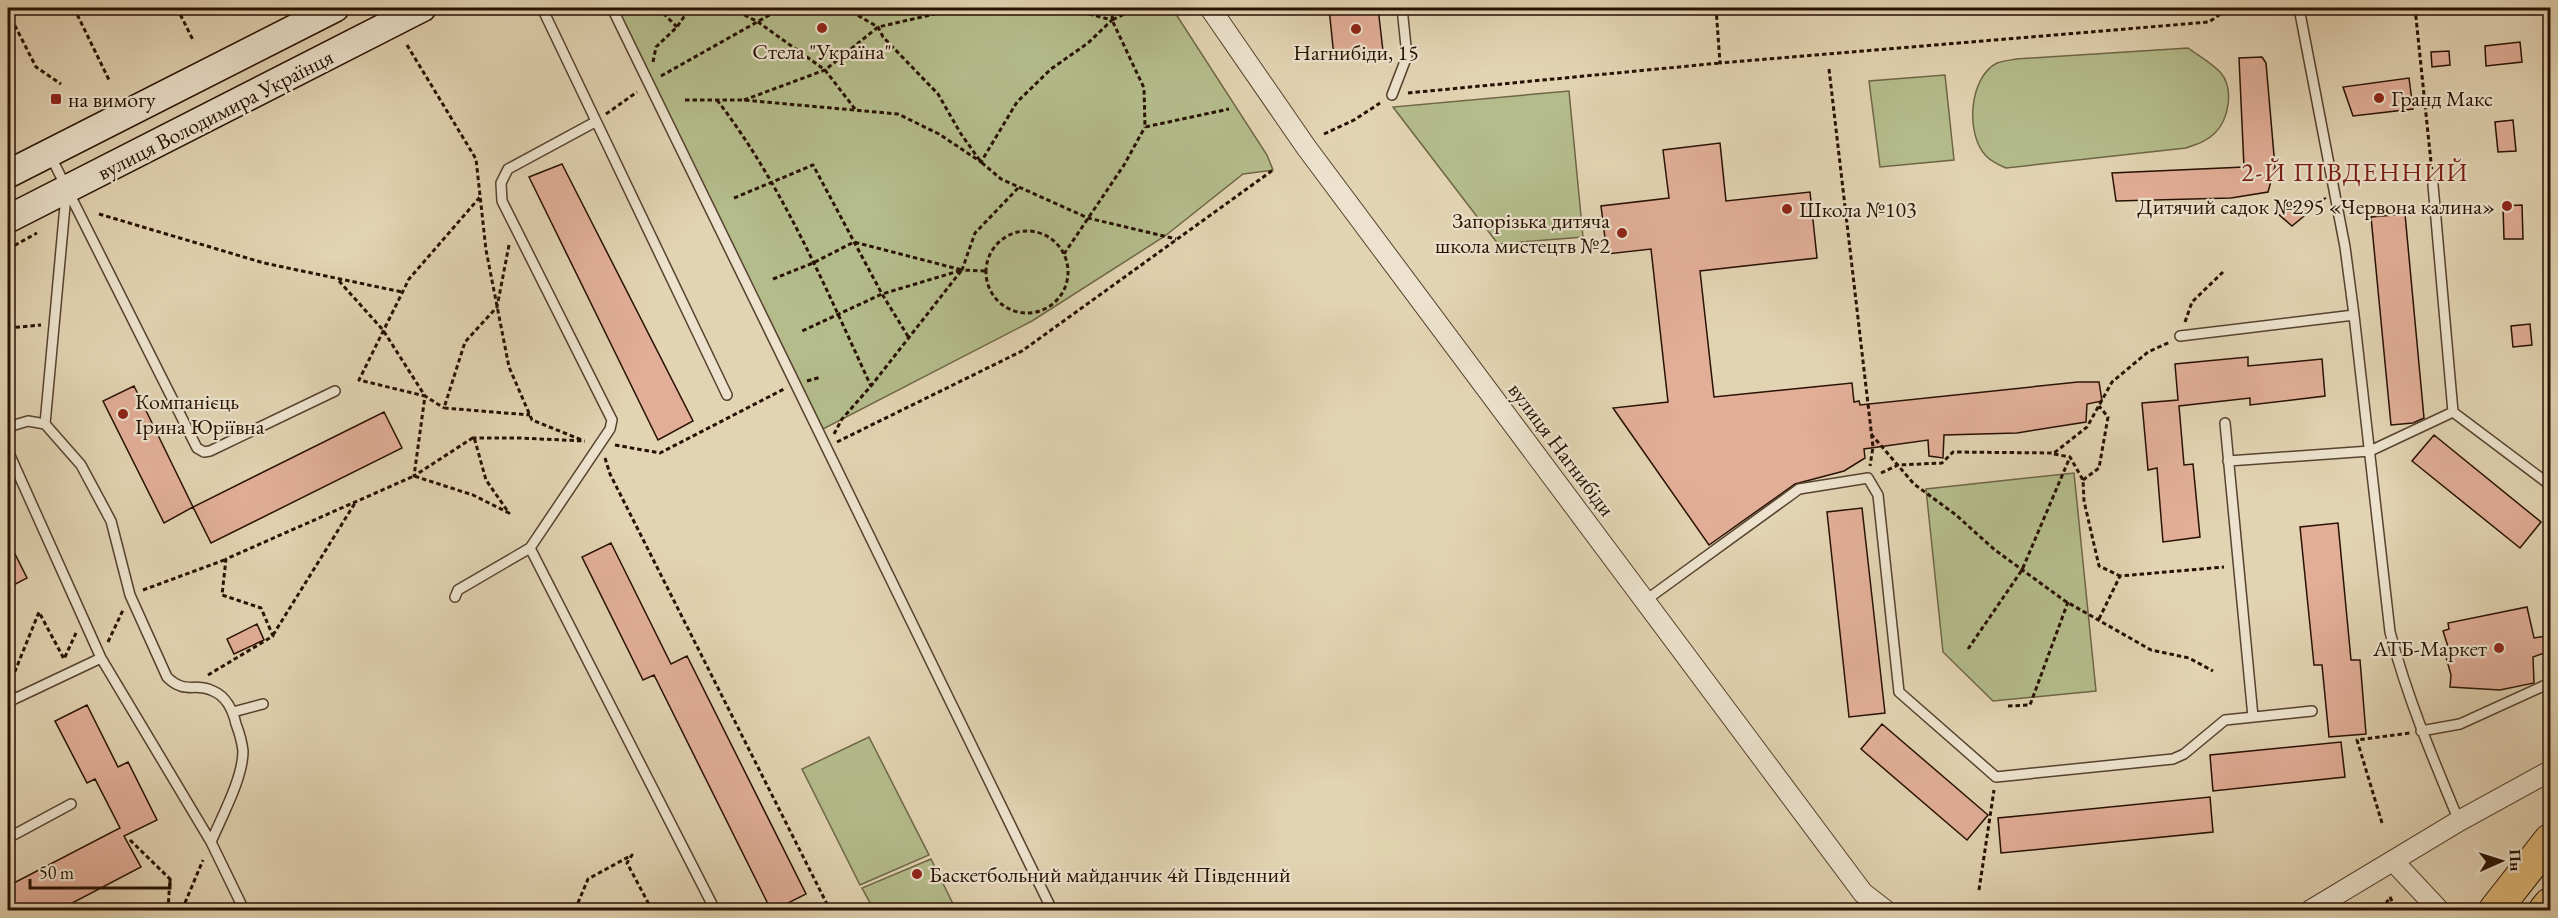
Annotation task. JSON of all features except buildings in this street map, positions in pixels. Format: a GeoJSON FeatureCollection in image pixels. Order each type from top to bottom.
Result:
{"type":"FeatureCollection","features":[{"type":"Feature","properties":{"kind":"main road"},"geometry":{"type":"LineString","coordinates":[[2494,910],[2550,840]]}},
{"type":"Feature","properties":{"kind":"main road"},"geometry":{"type":"LineString","coordinates":[[2545,910],[2550,904]]}},
{"type":"Feature","properties":{"kind":"street","name":"вулиця Володимира Українця"},"geometry":{"type":"LineString","coordinates":[[8,174],[331,8]]}},
{"type":"Feature","properties":{"kind":"street","name":"вулиця Володимира Українця"},"geometry":{"type":"LineString","coordinates":[[8,219],[422,8]]}},
{"type":"Feature","properties":{"kind":"street","name":"вулиця Нагнибіди"},"geometry":{"type":"LineString","coordinates":[[1210,8],[1306,147],[1863,893],[1885,910]]}},
{"type":"Feature","properties":{"kind":"street"},"geometry":{"type":"LineString","coordinates":[[2311,910],[2459,821],[2550,771]]}},
{"type":"Feature","properties":{"kind":"street"},"geometry":{"type":"LineString","coordinates":[[2394,862],[2439,910]]}},
{"type":"Feature","properties":{"kind":"lane"},"geometry":{"type":"LineString","coordinates":[[542,8],[727,395]]}},
{"type":"Feature","properties":{"kind":"lane"},"geometry":{"type":"LineString","coordinates":[[612,8],[1052,910]]}},
{"type":"Feature","properties":{"kind":"lane"},"geometry":{"type":"LineString","coordinates":[[1392,95],[1407,56],[1402,8]]}},
{"type":"Feature","properties":{"kind":"lane"},"geometry":{"type":"LineString","coordinates":[[2299,8],[2345,247],[2390,632],[2399,668],[2421,731],[2459,821]]}},
{"type":"Feature","properties":{"kind":"lane"},"geometry":{"type":"LineString","coordinates":[[455,597],[458,590],[530,548],[610,429],[612,420],[609,410],[502,201],[501,183],[508,169],[595,122]]}},
{"type":"Feature","properties":{"kind":"lane"},"geometry":{"type":"LineString","coordinates":[[49,153],[197,448],[204,452],[210,451],[335,391]]}},
{"type":"Feature","properties":{"kind":"lane"},"geometry":{"type":"LineString","coordinates":[[2433,186],[2453,412],[2550,485]]}},
{"type":"Feature","properties":{"kind":"lane"},"geometry":{"type":"LineString","coordinates":[[45,424],[67,190]]}},
{"type":"Feature","properties":{"kind":"lane"},"geometry":{"type":"LineString","coordinates":[[2180,336],[2354,315]]}},
{"type":"Feature","properties":{"kind":"lane"},"geometry":{"type":"LineString","coordinates":[[2228,461],[2370,451],[2453,412]]}},
{"type":"Feature","properties":{"kind":"lane"},"geometry":{"type":"LineString","coordinates":[[8,427],[28,421],[45,424],[81,465],[111,521],[130,595],[167,677],[175,685],[185,689],[212,690],[219,694],[233,712],[243,748],[242,767],[211,842]]}},
{"type":"Feature","properties":{"kind":"lane"},"geometry":{"type":"LineString","coordinates":[[2225,423],[2253,717]]}},
{"type":"Feature","properties":{"kind":"lane"},"geometry":{"type":"LineString","coordinates":[[8,451],[101,657],[211,842],[244,910]]}},
{"type":"Feature","properties":{"kind":"lane"},"geometry":{"type":"LineString","coordinates":[[1646,600],[1799,489],[1868,478],[1878,495],[1899,692],[1996,777],[2173,759],[2184,754],[2225,720],[2312,711]]}},
{"type":"Feature","properties":{"kind":"lane"},"geometry":{"type":"LineString","coordinates":[[530,548],[715,910]]}},
{"type":"Feature","properties":{"kind":"lane"},"geometry":{"type":"LineString","coordinates":[[8,702],[101,657]]}},
{"type":"Feature","properties":{"kind":"lane"},"geometry":{"type":"LineString","coordinates":[[2421,731],[2460,724],[2550,683]]}},
{"type":"Feature","properties":{"kind":"lane"},"geometry":{"type":"LineString","coordinates":[[233,712],[263,704]]}},
{"type":"Feature","properties":{"kind":"lane"},"geometry":{"type":"LineString","coordinates":[[8,838],[71,804]]}},
{"type":"Feature","properties":{"kind":"path"},"geometry":{"type":"LineString","coordinates":[[74,8],[111,82]]}},
{"type":"Feature","properties":{"kind":"path"},"geometry":{"type":"LineString","coordinates":[[177,8],[193,40]]}},
{"type":"Feature","properties":{"kind":"path"},"geometry":{"type":"LineString","coordinates":[[658,8],[677,27]]}},
{"type":"Feature","properties":{"kind":"path"},"geometry":{"type":"LineString","coordinates":[[649,84],[656,47],[677,27],[690,8]]}},
{"type":"Feature","properties":{"kind":"path"},"geometry":{"type":"LineString","coordinates":[[731,8],[758,22],[825,70],[855,109]]}},
{"type":"Feature","properties":{"kind":"path"},"geometry":{"type":"LineString","coordinates":[[595,122],[649,84],[782,8]]}},
{"type":"Feature","properties":{"kind":"path"},"geometry":{"type":"LineString","coordinates":[[844,8],[878,27],[883,37],[938,94],[961,134],[981,162]]}},
{"type":"Feature","properties":{"kind":"path"},"geometry":{"type":"LineString","coordinates":[[743,100],[825,70],[878,27],[961,8]]}},
{"type":"Feature","properties":{"kind":"path"},"geometry":{"type":"LineString","coordinates":[[1066,8],[1112,20]]}},
{"type":"Feature","properties":{"kind":"path"},"geometry":{"type":"LineString","coordinates":[[1064,254],[1124,165],[1144,127],[1144,88],[1112,20],[1113,8]]}},
{"type":"Feature","properties":{"kind":"path"},"geometry":{"type":"LineString","coordinates":[[981,162],[1017,102],[1051,69],[1088,44],[1112,20],[1137,8]]}},
{"type":"Feature","properties":{"kind":"path"},"geometry":{"type":"LineString","coordinates":[[1716,8],[1720,63]]}},
{"type":"Feature","properties":{"kind":"path"},"geometry":{"type":"LineString","coordinates":[[1323,134],[1354,120],[1392,95],[1720,63],[2209,22],[2229,8]]}},
{"type":"Feature","properties":{"kind":"path"},"geometry":{"type":"LineString","coordinates":[[2415,8],[2433,186]]}},
{"type":"Feature","properties":{"kind":"path"},"geometry":{"type":"LineString","coordinates":[[8,12],[36,67],[61,84]]}},
{"type":"Feature","properties":{"kind":"path"},"geometry":{"type":"LineString","coordinates":[[407,45],[476,159],[486,250],[509,367],[532,420],[586,441],[660,453],[794,384],[821,377]]}},
{"type":"Feature","properties":{"kind":"path"},"geometry":{"type":"LineString","coordinates":[[1829,69],[1873,447],[1868,478]]}},
{"type":"Feature","properties":{"kind":"path"},"geometry":{"type":"LineString","coordinates":[[685,100],[743,100],[898,114],[939,134],[981,162],[1001,179],[1088,218],[1177,239]]}},
{"type":"Feature","properties":{"kind":"path"},"geometry":{"type":"LineString","coordinates":[[717,100],[740,129],[771,183],[813,263],[871,386]]}},
{"type":"Feature","properties":{"kind":"path"},"geometry":{"type":"LineString","coordinates":[[1144,127],[1228,109]]}},
{"type":"Feature","properties":{"kind":"path"},"geometry":{"type":"LineString","coordinates":[[734,198],[813,165],[882,294],[909,338]]}},
{"type":"Feature","properties":{"kind":"path"},"geometry":{"type":"LineString","coordinates":[[827,447],[1022,351],[1273,170]]}},
{"type":"Feature","properties":{"kind":"path"},"geometry":{"type":"LineString","coordinates":[[842,419],[871,386],[962,270],[975,233],[1020,186]]}},
{"type":"Feature","properties":{"kind":"path"},"geometry":{"type":"LineString","coordinates":[[480,196],[408,279],[359,380],[425,396],[444,408],[530,415]]}},
{"type":"Feature","properties":{"kind":"path"},"geometry":{"type":"LineString","coordinates":[[99,214],[264,263],[402,292]]}},
{"type":"Feature","properties":{"kind":"path"},"geometry":{"type":"LineString","coordinates":[[444,408],[465,342],[497,307],[513,223]]}},
{"type":"Feature","properties":{"kind":"path"},"geometry":{"type":"LineString","coordinates":[[1018,231],[1032,231],[1045,235],[1056,243],[1064,254],[1068,274],[1063,293],[1054,304],[1042,311],[1029,314],[1016,312],[1003,306],[993,297],[987,285],[985,271],[988,258],[995,246],[1005,237],[1018,231]]}},
{"type":"Feature","properties":{"kind":"path"},"geometry":{"type":"LineString","coordinates":[[8,249],[37,233]]}},
{"type":"Feature","properties":{"kind":"path"},"geometry":{"type":"LineString","coordinates":[[773,279],[813,263],[854,242],[962,270],[985,271]]}},
{"type":"Feature","properties":{"kind":"path"},"geometry":{"type":"LineString","coordinates":[[800,332],[882,294],[962,270]]}},
{"type":"Feature","properties":{"kind":"path"},"geometry":{"type":"LineString","coordinates":[[2052,453],[2087,427],[2112,382],[2148,352],[2180,336],[2192,302],[2223,272]]}},
{"type":"Feature","properties":{"kind":"path"},"geometry":{"type":"LineString","coordinates":[[338,280],[383,330],[425,396],[414,476]]}},
{"type":"Feature","properties":{"kind":"path"},"geometry":{"type":"LineString","coordinates":[[8,328],[54,325]]}},
{"type":"Feature","properties":{"kind":"path"},"geometry":{"type":"LineString","coordinates":[[2083,480],[2099,468],[2108,417],[2099,406]]}},
{"type":"Feature","properties":{"kind":"path"},"geometry":{"type":"LineString","coordinates":[[1871,434],[1914,483],[1956,515],[1995,550],[2068,602],[2151,650],[2189,658],[2213,670]]}},
{"type":"Feature","properties":{"kind":"path"},"geometry":{"type":"LineString","coordinates":[[101,657],[130,595],[226,560],[414,476],[474,437],[586,441]]}},
{"type":"Feature","properties":{"kind":"path"},"geometry":{"type":"LineString","coordinates":[[414,476],[473,495],[508,513],[486,480],[474,437]]}},
{"type":"Feature","properties":{"kind":"path"},"geometry":{"type":"LineString","coordinates":[[599,444],[610,474],[831,910]]}},
{"type":"Feature","properties":{"kind":"path"},"geometry":{"type":"LineString","coordinates":[[1868,478],[1898,465],[1942,464],[1953,452],[2052,453],[2070,457],[2083,480],[2084,501],[2098,566],[2120,576],[2238,566]]}},
{"type":"Feature","properties":{"kind":"path"},"geometry":{"type":"LineString","coordinates":[[1968,649],[2022,570],[2070,457]]}},
{"type":"Feature","properties":{"kind":"path"},"geometry":{"type":"LineString","coordinates":[[185,689],[273,636],[356,501]]}},
{"type":"Feature","properties":{"kind":"path"},"geometry":{"type":"LineString","coordinates":[[226,560],[222,595],[261,608],[273,636]]}},
{"type":"Feature","properties":{"kind":"path"},"geometry":{"type":"LineString","coordinates":[[2098,619],[2120,576]]}},
{"type":"Feature","properties":{"kind":"path"},"geometry":{"type":"LineString","coordinates":[[2008,706],[2030,705],[2068,602]]}},
{"type":"Feature","properties":{"kind":"path"},"geometry":{"type":"LineString","coordinates":[[8,690],[39,612],[64,659],[83,618]]}},
{"type":"Feature","properties":{"kind":"path"},"geometry":{"type":"LineString","coordinates":[[2382,823],[2357,740],[2421,731]]}},
{"type":"Feature","properties":{"kind":"path"},"geometry":{"type":"LineString","coordinates":[[1979,890],[1996,777]]}},
{"type":"Feature","properties":{"kind":"path"},"geometry":{"type":"LineString","coordinates":[[130,840],[170,879],[168,910]]}},
{"type":"Feature","properties":{"kind":"path"},"geometry":{"type":"LineString","coordinates":[[182,910],[211,842]]}},
{"type":"Feature","properties":{"kind":"path"},"geometry":{"type":"LineString","coordinates":[[574,910],[588,879],[633,855],[627,862],[652,910]]}},
{"type":"Feature","properties":{"kind":"path"},"geometry":{"type":"LineString","coordinates":[[2382,910],[2390,897],[2396,910]]}},
{"type":"Feature","properties":{"kind":"green space"},"geometry":{"type":"Polygon","coordinates":[[[615,8],[1172,8],[1267,155],[1273,170],[1243,174],[1165,236],[1032,321],[823,429],[615,8]]]}},
{"type":"Feature","properties":{"kind":"green space"},"geometry":{"type":"Polygon","coordinates":[[[2188,48],[2217,69],[2228,87],[2228,104],[2224,120],[2215,133],[2202,142],[2186,148],[2006,168],[1988,158],[1979,146],[1973,121],[1973,106],[1981,80],[1997,63],[2016,59],[2188,48]]]}},
{"type":"Feature","properties":{"kind":"green space"},"geometry":{"type":"Polygon","coordinates":[[[1945,75],[1954,160],[1880,167],[1869,81],[1945,75]]]}},
{"type":"Feature","properties":{"kind":"green space"},"geometry":{"type":"Polygon","coordinates":[[[1569,91],[1583,237],[1498,244],[1393,107],[1569,91]]]}},
{"type":"Feature","properties":{"kind":"green space"},"geometry":{"type":"Polygon","coordinates":[[[2074,473],[2096,691],[1993,701],[1943,652],[1926,489],[2074,473]]]}},
{"type":"Feature","properties":{"kind":"green space"},"geometry":{"type":"Polygon","coordinates":[[[869,737],[929,855],[860,885],[802,769],[869,737]]]}},
{"type":"Feature","properties":{"kind":"green space","name":"Баскетбольний майданчик 4й Південний"},"geometry":{"type":"Polygon","coordinates":[[[931,859],[956,910],[874,910],[862,888],[931,859]]]}},
{"type":"Feature","properties":{"kind":"place","name":"Стела \"Україна\""},"geometry":{"type":"Point","coordinates":[822,28]}},
{"type":"Feature","properties":{"kind":"place","name":"Нагнибіди, 15"},"geometry":{"type":"Point","coordinates":[1356,29]}},
{"type":"Feature","properties":{"kind":"place","name":"Гранд Макс"},"geometry":{"type":"Point","coordinates":[2379,98]}},
{"type":"Feature","properties":{"kind":"place","name":"на вимогу"},"geometry":{"type":"Point","coordinates":[56,99]}},
{"type":"Feature","properties":{"kind":"place","name":"Дитячий садок №295 «Червона калина»"},"geometry":{"type":"Point","coordinates":[2507,206]}},
{"type":"Feature","properties":{"kind":"place","name":"Школа №103"},"geometry":{"type":"Point","coordinates":[1787,209]}},
{"type":"Feature","properties":{"kind":"place","name":"Запорізька дитяча школа мистецтв №2"},"geometry":{"type":"Point","coordinates":[1622,233]}},
{"type":"Feature","properties":{"kind":"place","name":"Компанієць Ірина Юріївна"},"geometry":{"type":"Point","coordinates":[123,414]}},
{"type":"Feature","properties":{"kind":"place","name":"АТБ-Маркет"},"geometry":{"type":"Point","coordinates":[2499,648]}},
{"type":"Feature","properties":{"kind":"place","name":"Баскетбольний майданчик 4й Південний"},"geometry":{"type":"Point","coordinates":[917,874]}},
{"type":"Feature","properties":{"kind":"district","name":"2-Й ПІВДЕННИЙ"},"geometry":{"type":"Point","coordinates":[2355,172]}}]}
